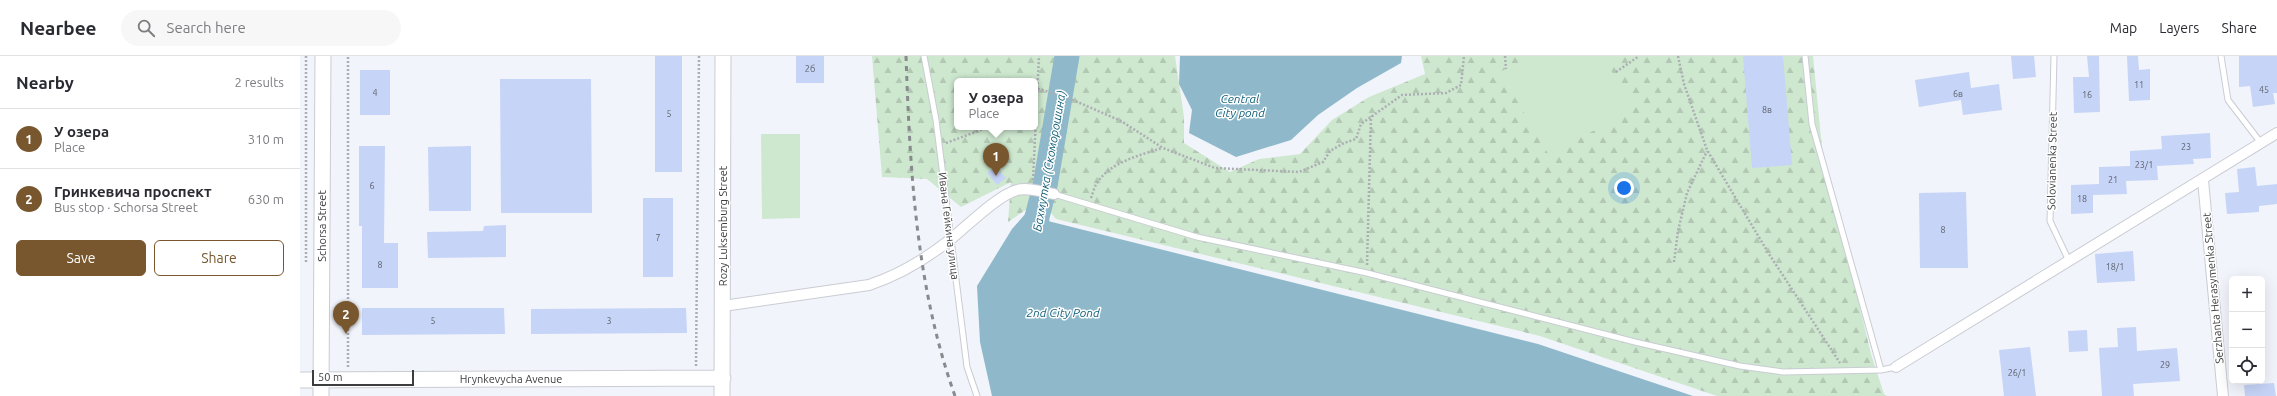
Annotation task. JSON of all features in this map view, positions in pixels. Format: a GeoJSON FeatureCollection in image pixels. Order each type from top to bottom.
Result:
{"type":"FeatureCollection","features":[{"type":"Feature","properties":{"kind":"street","name":"Schorsa Street"},"geometry":{"type":"LineString","coordinates":[[321,396],[323,56]]}},
{"type":"Feature","properties":{"kind":"street","name":"Rozy Luksemburg Street"},"geometry":{"type":"LineString","coordinates":[[722,396],[723,56]]}},
{"type":"Feature","properties":{"kind":"street"},"geometry":{"type":"LineString","coordinates":[[1896,367],[2277,134]]}},
{"type":"Feature","properties":{"kind":"street","name":"Serzhanta Herasymenka Street"},"geometry":{"type":"LineString","coordinates":[[2203,180],[2223,396]]}},
{"type":"Feature","properties":{"kind":"street"},"geometry":{"type":"LineString","coordinates":[[722,306],[869,285],[890,278],[910,268],[950,240],[1008,194],[1017,190],[1033,190],[1054,194]]}},
{"type":"Feature","properties":{"kind":"street","name":"Hrynkevycha Avenue"},"geometry":{"type":"LineString","coordinates":[[300,380],[723,378]]}},
{"type":"Feature","properties":{"kind":"lane","name":"Ивана Гейкина улица"},"geometry":{"type":"LineString","coordinates":[[924,56],[939,145],[967,367],[977,396]]}},
{"type":"Feature","properties":{"kind":"lane"},"geometry":{"type":"LineString","coordinates":[[1805,56],[1812,124],[1881,370]]}},
{"type":"Feature","properties":{"kind":"lane","name":"Solovianenka Street"},"geometry":{"type":"LineString","coordinates":[[2054,56],[2050,221],[2069,261]]}},
{"type":"Feature","properties":{"kind":"lane"},"geometry":{"type":"LineString","coordinates":[[2221,56],[2228,100],[2261,144]]}},
{"type":"Feature","properties":{"kind":"lane"},"geometry":{"type":"LineString","coordinates":[[1054,194],[1197,237],[1367,272],[1635,342],[1740,366],[1783,372],[1881,370],[1896,367]]}},
{"type":"Feature","properties":{"kind":"path"},"geometry":{"type":"LineString","coordinates":[[306,56],[306,269]]}},
{"type":"Feature","properties":{"kind":"path"},"geometry":{"type":"LineString","coordinates":[[348,56],[348,379]]}},
{"type":"Feature","properties":{"kind":"path"},"geometry":{"type":"LineString","coordinates":[[696,379],[699,56]]}},
{"type":"Feature","properties":{"kind":"path"},"geometry":{"type":"LineString","coordinates":[[1039,56],[1038,89],[1064,96],[1121,121],[1163,148],[1215,168],[1300,172],[1323,162],[1330,151],[1344,143],[1356,139],[1361,124],[1402,94],[1446,93],[1461,84],[1464,56]]}},
{"type":"Feature","properties":{"kind":"path"},"geometry":{"type":"LineString","coordinates":[[1506,56],[1506,69]]}},
{"type":"Feature","properties":{"kind":"path"},"geometry":{"type":"LineString","coordinates":[[1616,72],[1639,56]]}},
{"type":"Feature","properties":{"kind":"path"},"geometry":{"type":"LineString","coordinates":[[1678,56],[1684,84],[1707,150],[1769,254],[1845,371]]}},
{"type":"Feature","properties":{"kind":"path"},"geometry":{"type":"LineString","coordinates":[[1367,272],[1371,116]]}},
{"type":"Feature","properties":{"kind":"path"},"geometry":{"type":"LineString","coordinates":[[939,145],[981,130]]}},
{"type":"Feature","properties":{"kind":"path"},"geometry":{"type":"LineString","coordinates":[[1033,190],[1036,130]]}},
{"type":"Feature","properties":{"kind":"path"},"geometry":{"type":"LineString","coordinates":[[1087,204],[1097,183],[1107,173],[1132,158],[1163,148]]}},
{"type":"Feature","properties":{"kind":"path"},"geometry":{"type":"LineString","coordinates":[[1674,262],[1678,231],[1687,193],[1707,150]]}},
{"type":"Feature","properties":{"kind":"green space"},"geometry":{"type":"Polygon","coordinates":[[[872,56],[1175,56],[1184,117],[1184,143],[1230,172],[1259,159],[1300,154],[1332,120],[1369,97],[1425,74],[1421,56],[1813,56],[1822,148],[1871,354],[1884,394],[1887,396],[1717,396],[1540,336],[1056,219],[1040,200],[1008,222],[1011,182],[961,207],[927,179],[882,177],[872,56]]]}},
{"type":"Feature","properties":{"kind":"green space"},"geometry":{"type":"Polygon","coordinates":[[[1530,56],[1603,56],[1633,109],[1549,155],[1500,72],[1530,56]]]}},
{"type":"Feature","properties":{"kind":"green space"},"geometry":{"type":"Polygon","coordinates":[[[761,134],[800,134],[800,218],[762,219],[761,134]]]}},
{"type":"Feature","properties":{"kind":"water","name":"Central City pond"},"geometry":{"type":"Polygon","coordinates":[[[1180,56],[1402,56],[1401,63],[1357,88],[1318,115],[1291,140],[1236,157],[1189,133],[1192,110],[1179,84],[1180,56]]]}},
{"type":"Feature","properties":{"kind":"water","name":"2nd City Pond"},"geometry":{"type":"Polygon","coordinates":[[[1041,203],[1048,221],[1538,344],[1693,396],[992,396],[980,342],[977,286],[1012,229],[1034,204],[1041,203]]]}},
{"type":"Feature","properties":{"kind":"building"},"geometry":{"type":"Polygon","coordinates":[[[655,56],[682,56],[682,172],[655,172],[655,56]]]}},
{"type":"Feature","properties":{"kind":"building"},"geometry":{"type":"Polygon","coordinates":[[[796,56],[824,56],[824,83],[796,83],[796,56]]]}},
{"type":"Feature","properties":{"kind":"building"},"geometry":{"type":"Polygon","coordinates":[[[1743,56],[1783,56],[1792,165],[1752,168],[1743,56]]]}},
{"type":"Feature","properties":{"kind":"building"},"geometry":{"type":"Polygon","coordinates":[[[2011,56],[2034,56],[2036,77],[2013,79],[2011,56]]]}},
{"type":"Feature","properties":{"kind":"building"},"geometry":{"type":"Polygon","coordinates":[[[2087,56],[2099,56],[2100,112],[2074,113],[2073,77],[2089,77],[2087,56]]]}},
{"type":"Feature","properties":{"kind":"building"},"geometry":{"type":"Polygon","coordinates":[[[2127,56],[2138,56],[2139,70],[2150,69],[2150,100],[2129,101],[2127,56]]]}},
{"type":"Feature","properties":{"kind":"building"},"geometry":{"type":"Polygon","coordinates":[[[2239,56],[2277,56],[2277,93],[2273,93],[2275,104],[2253,107],[2250,86],[2239,87],[2239,56]]]}},
{"type":"Feature","properties":{"kind":"building"},"geometry":{"type":"Polygon","coordinates":[[[360,70],[390,70],[390,115],[360,115],[360,70]]]}},
{"type":"Feature","properties":{"kind":"building"},"geometry":{"type":"Polygon","coordinates":[[[1969,72],[1971,88],[1999,84],[2002,110],[1963,115],[1961,100],[1919,107],[1915,80],[1969,72]]]}},
{"type":"Feature","properties":{"kind":"building"},"geometry":{"type":"Polygon","coordinates":[[[500,79],[591,79],[592,213],[501,213],[500,79]]]}},
{"type":"Feature","properties":{"kind":"building"},"geometry":{"type":"Polygon","coordinates":[[[2210,133],[2211,158],[2193,159],[2194,164],[2157,166],[2158,180],[2126,181],[2127,194],[2093,195],[2093,213],[2071,214],[2071,185],[2099,184],[2099,167],[2130,166],[2130,151],[2162,149],[2161,136],[2210,133]]]}},
{"type":"Feature","properties":{"kind":"building"},"geometry":{"type":"Polygon","coordinates":[[[359,146],[385,146],[384,243],[398,243],[398,288],[362,288],[362,226],[359,226],[359,146]]]}},
{"type":"Feature","properties":{"kind":"building"},"geometry":{"type":"Polygon","coordinates":[[[471,146],[471,211],[429,211],[428,147],[471,146]]]}},
{"type":"Feature","properties":{"kind":"building"},"geometry":{"type":"Polygon","coordinates":[[[995,166],[1006,178],[997,185],[987,173],[995,166]]]}},
{"type":"Feature","properties":{"kind":"building"},"geometry":{"type":"Polygon","coordinates":[[[2255,167],[2257,186],[2277,184],[2277,204],[2259,206],[2259,212],[2227,214],[2225,193],[2239,192],[2237,169],[2255,167]]]}},
{"type":"Feature","properties":{"kind":"building"},"geometry":{"type":"Polygon","coordinates":[[[1966,192],[1968,268],[1920,268],[1919,193],[1966,192]]]}},
{"type":"Feature","properties":{"kind":"building"},"geometry":{"type":"Polygon","coordinates":[[[643,198],[673,198],[673,277],[643,277],[643,198]]]}},
{"type":"Feature","properties":{"kind":"building"},"geometry":{"type":"Polygon","coordinates":[[[506,225],[506,257],[428,258],[427,232],[483,231],[484,226],[506,225]]]}},
{"type":"Feature","properties":{"kind":"building"},"geometry":{"type":"Polygon","coordinates":[[[2133,251],[2135,281],[2097,283],[2095,254],[2133,251]]]}},
{"type":"Feature","properties":{"kind":"building"},"geometry":{"type":"Polygon","coordinates":[[[362,308],[504,308],[505,334],[362,335],[362,308]]]}},
{"type":"Feature","properties":{"kind":"building"},"geometry":{"type":"Polygon","coordinates":[[[686,308],[687,333],[531,334],[531,309],[686,308]]]}},
{"type":"Feature","properties":{"kind":"building"},"geometry":{"type":"Polygon","coordinates":[[[2136,327],[2137,351],[2177,348],[2180,381],[2133,384],[2134,396],[2102,396],[2099,348],[2118,347],[2117,328],[2136,327]]]}},
{"type":"Feature","properties":{"kind":"building"},"geometry":{"type":"Polygon","coordinates":[[[2087,330],[2088,351],[2069,352],[2068,331],[2087,330]]]}},
{"type":"Feature","properties":{"kind":"building"},"geometry":{"type":"Polygon","coordinates":[[[2030,347],[2036,396],[2004,396],[1999,350],[2030,347]]]}},
{"type":"Feature","properties":{"kind":"building"},"geometry":{"type":"Polygon","coordinates":[[[2274,383],[2276,396],[2245,396],[2244,385],[2274,383]]]}},
{"type":"Feature","properties":{"kind":"waterway","name":"Бахмутка (Скоморошина)"},"geometry":{"type":"LineString","coordinates":[[1036,237],[1037,217],[1045,186],[1067,56]]}},
{"type":"Feature","properties":{"kind":"railway"},"geometry":{"type":"LineString","coordinates":[[906,56],[913,185],[923,271],[931,313],[955,396]]}},
{"type":"Feature","properties":{"kind":"place","name":"У озера"},"geometry":{"type":"Point","coordinates":[996,176]}},
{"type":"Feature","properties":{"kind":"place","name":"Гринкевича проспект"},"geometry":{"type":"Point","coordinates":[346,334]}}]}
